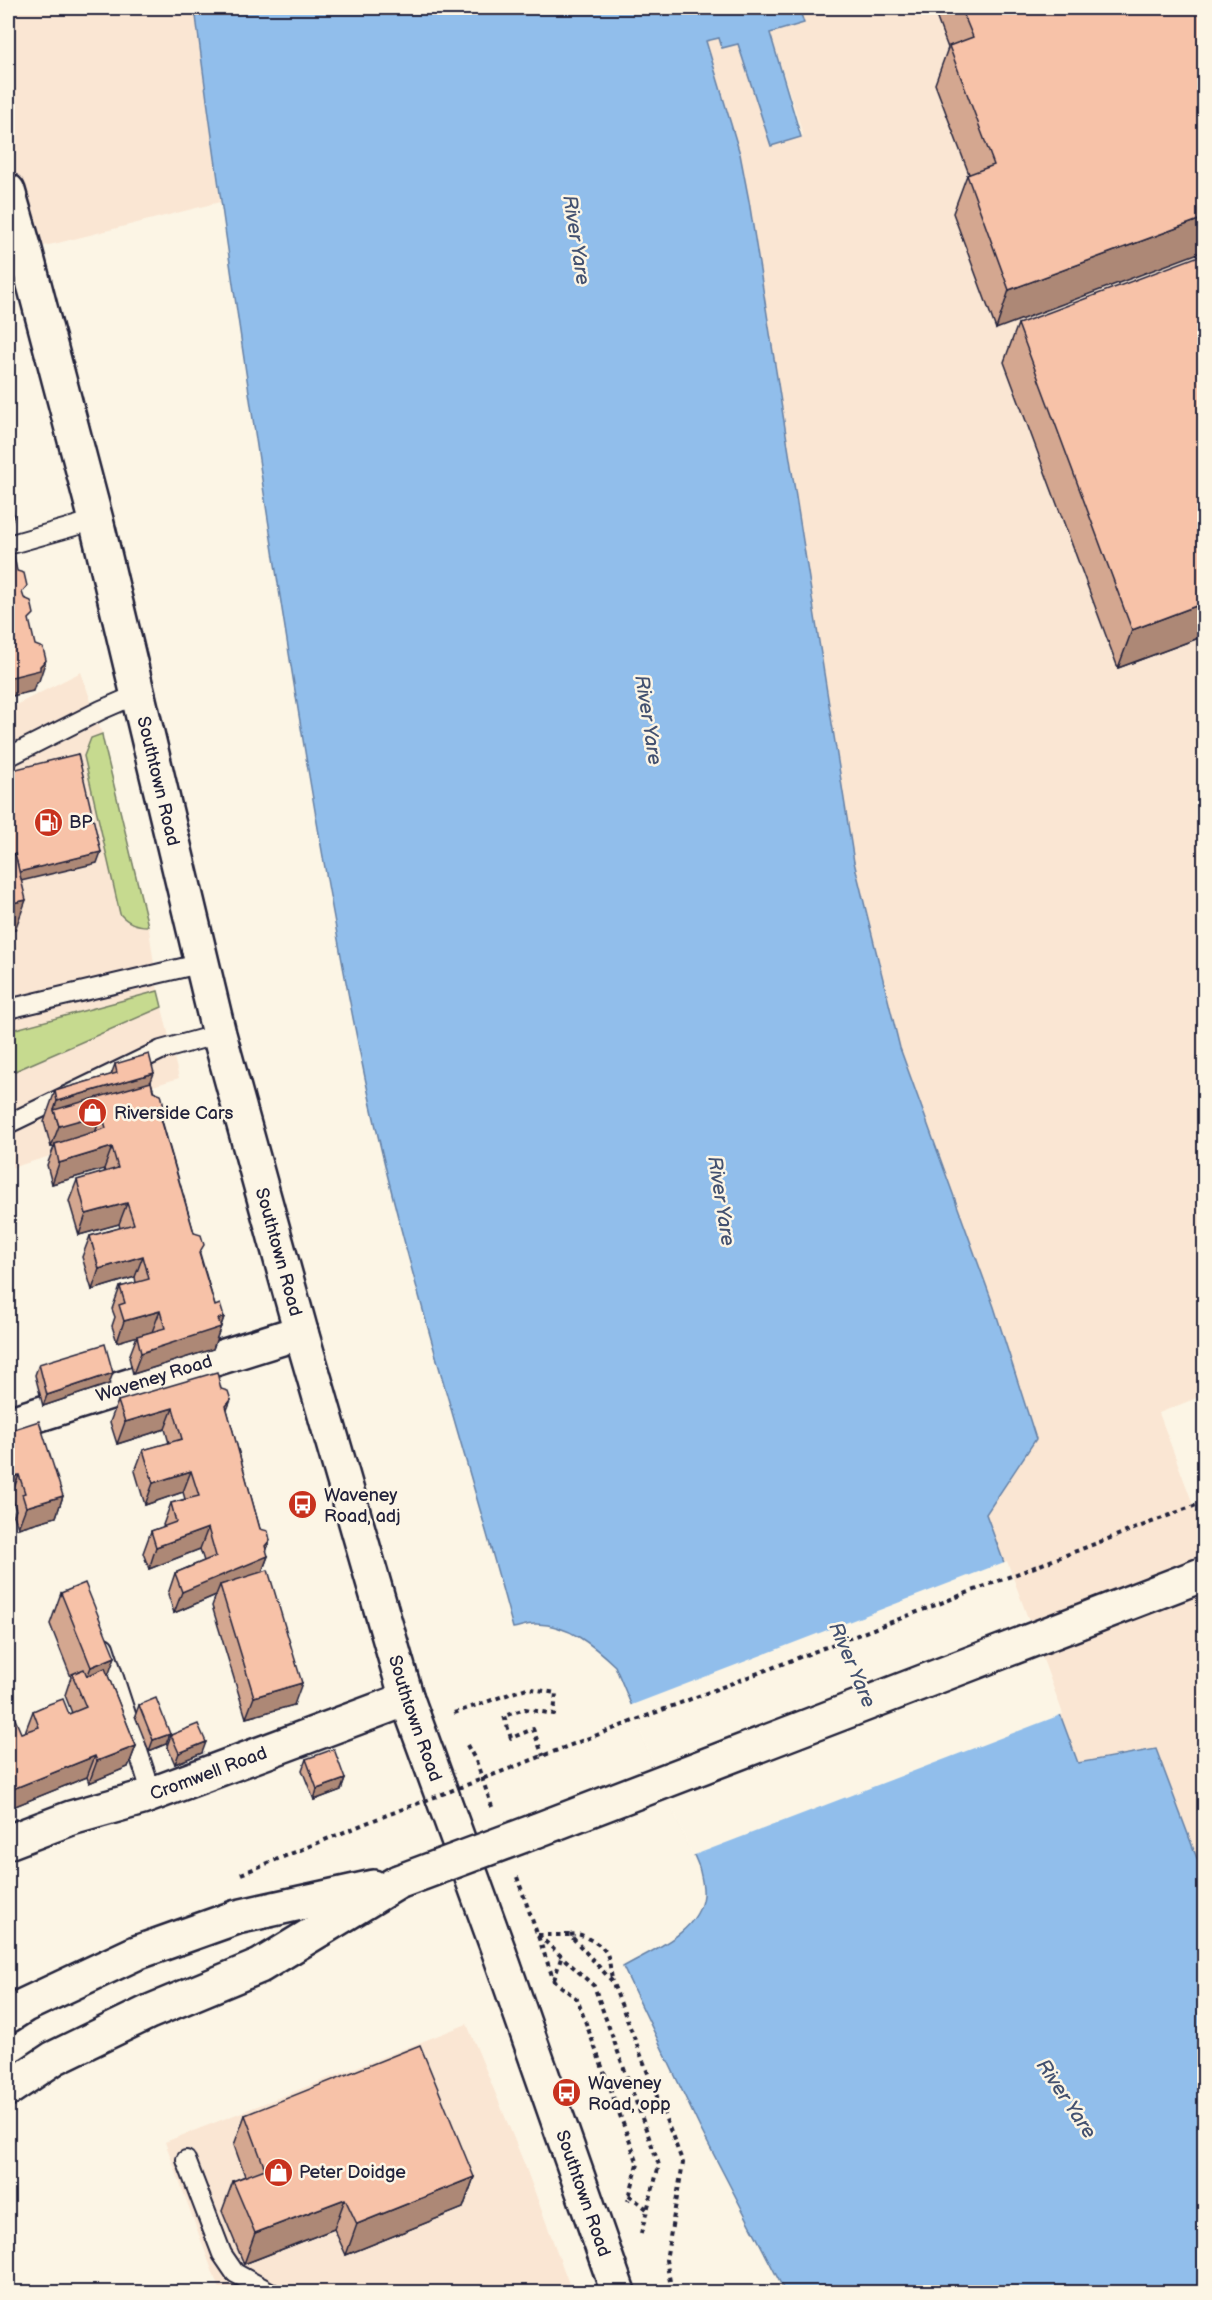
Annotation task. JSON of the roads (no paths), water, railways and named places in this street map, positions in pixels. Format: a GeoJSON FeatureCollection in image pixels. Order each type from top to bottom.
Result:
{"type":"FeatureCollection","features":[{"type":"Feature","properties":{"kind":"street","name":"Southtown Road"},"geometry":{"type":"LineString","coordinates":[[8,191],[20,285],[96,520],[219,1034],[301,1332],[407,1699],[498,1949],[618,2292]]}},
{"type":"Feature","properties":{"kind":"street","name":"Waveney Road"},"geometry":{"type":"LineString","coordinates":[[8,1424],[301,1332]]}},
{"type":"Feature","properties":{"kind":"street"},"geometry":{"type":"LineString","coordinates":[[8,2016],[25,2005],[136,1953],[237,1917],[398,1882],[1204,1574]]}},
{"type":"Feature","properties":{"kind":"street","name":"Cromwell Road"},"geometry":{"type":"LineString","coordinates":[[8,1842],[71,1818],[152,1794],[407,1699]]}},
{"type":"Feature","properties":{"kind":"street"},"geometry":{"type":"LineString","coordinates":[[8,2089],[54,2058],[149,2012],[260,1966],[398,1882]]}},
{"type":"Feature","properties":{"kind":"lane"},"geometry":{"type":"LineString","coordinates":[[8,545],[96,520]]}},
{"type":"Feature","properties":{"kind":"lane"},"geometry":{"type":"LineString","coordinates":[[8,756],[138,694]]}},
{"type":"Feature","properties":{"kind":"lane"},"geometry":{"type":"LineString","coordinates":[[8,1009],[203,963]]}},
{"type":"Feature","properties":{"kind":"lane"},"geometry":{"type":"LineString","coordinates":[[8,1124],[161,1050],[219,1034]]}},
{"type":"Feature","properties":{"kind":"lane"},"geometry":{"type":"LineString","coordinates":[[99,1633],[152,1794]]}},
{"type":"Feature","properties":{"kind":"lane"},"geometry":{"type":"LineString","coordinates":[[186,2160],[222,2254],[235,2273],[270,2292]]}},
{"type":"Feature","properties":{"kind":"water","name":"River Yare"},"geometry":{"type":"Polygon","coordinates":[[[195,8],[799,8],[804,23],[770,33],[801,137],[771,146],[738,44],[722,48],[719,38],[706,41],[740,154],[749,201],[854,862],[900,1048],[994,1307],[1036,1439],[986,1514],[1078,1763],[1156,1749],[1204,1877],[1204,2292],[785,2292],[700,2128],[623,1967],[672,1939],[693,1920],[700,1908],[703,1895],[699,1867],[615,1666],[589,1644],[560,1628],[534,1624],[513,1628],[432,1344],[377,1130],[347,988],[321,847],[264,493],[219,190],[195,8]]]}},
{"type":"Feature","properties":{"kind":"place","name":"BP"},"geometry":{"type":"Point","coordinates":[48,822]}},
{"type":"Feature","properties":{"kind":"place","name":"Riverside Cars"},"geometry":{"type":"Point","coordinates":[93,1113]}},
{"type":"Feature","properties":{"kind":"place","name":"Waveney Road, adj"},"geometry":{"type":"Point","coordinates":[303,1505]}},
{"type":"Feature","properties":{"kind":"place","name":"Waveney Road, opp"},"geometry":{"type":"Point","coordinates":[567,2093]}},
{"type":"Feature","properties":{"kind":"place","name":"Peter Doidge"},"geometry":{"type":"Point","coordinates":[278,2172]}}]}
